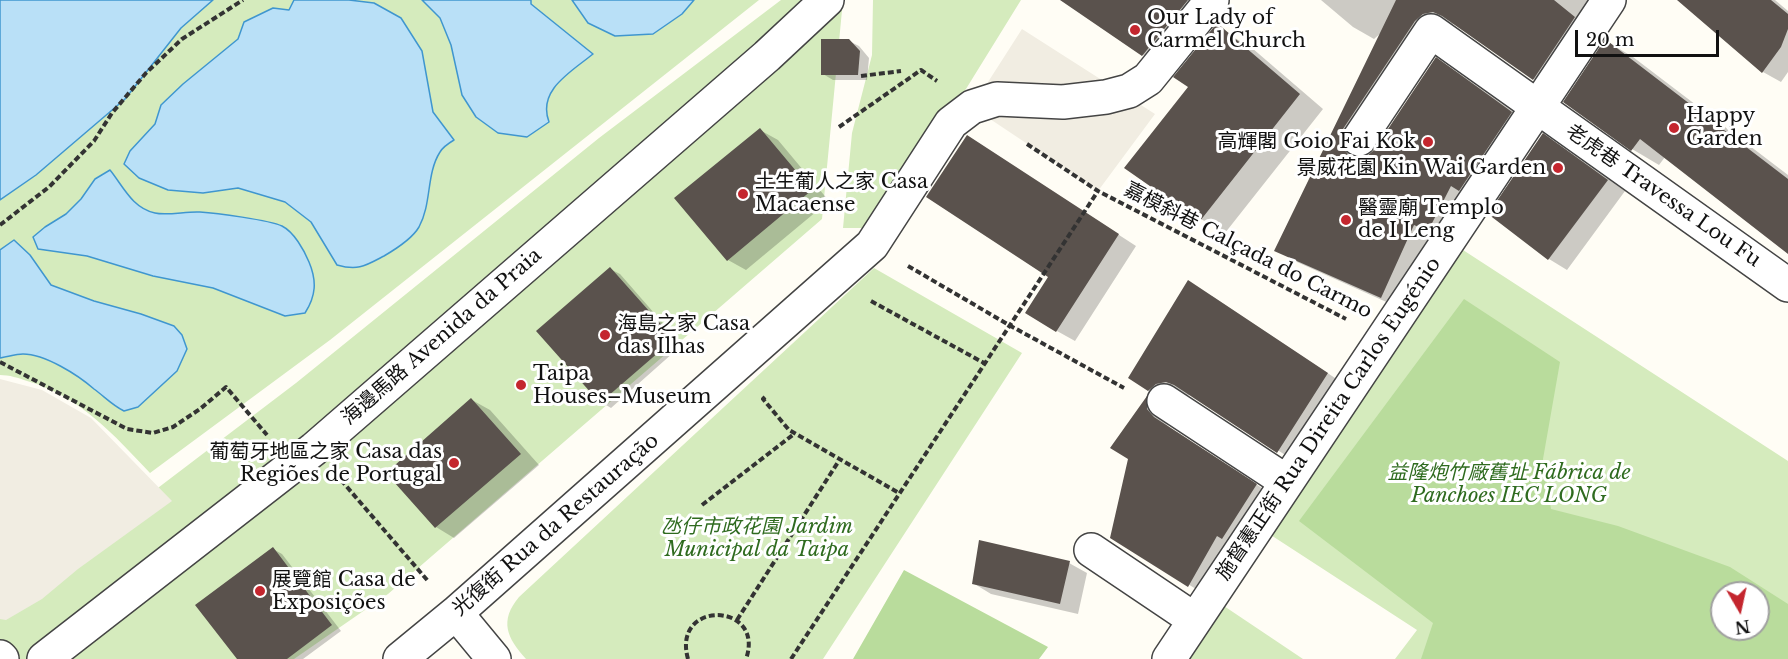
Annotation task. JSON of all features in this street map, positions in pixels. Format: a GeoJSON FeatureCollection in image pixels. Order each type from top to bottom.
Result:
{"type":"FeatureCollection","features":[{"type":"Feature","properties":{"kind":"street","name":"海邊馬路 Avenida da Praia"},"geometry":{"type":"LineString","coordinates":[[44,659],[303,457],[767,56],[827,0]]}},
{"type":"Feature","properties":{"kind":"street"},"geometry":{"type":"LineString","coordinates":[[972,107],[997,99],[1063,102],[1106,97],[1129,91],[1148,79],[1212,0]]}},
{"type":"Feature","properties":{"kind":"street","name":"施督憲正街 Rua Direita Carlos Eugénio"},"geometry":{"type":"LineString","coordinates":[[1169,659],[1609,0]]}},
{"type":"Feature","properties":{"kind":"street","name":"老虎巷 Travessa Lou Fu"},"geometry":{"type":"LineString","coordinates":[[1359,139],[1431,31],[1788,285]]}},
{"type":"Feature","properties":{"kind":"street","name":"光復街 Rua da Restauração"},"geometry":{"type":"LineString","coordinates":[[400,659],[456,613],[872,244],[951,123],[972,107]]}},
{"type":"Feature","properties":{"kind":"street"},"geometry":{"type":"LineString","coordinates":[[1149,397],[1287,483]]}},
{"type":"Feature","properties":{"kind":"street"},"geometry":{"type":"LineString","coordinates":[[1091,550],[1195,620]]}},
{"type":"Feature","properties":{"kind":"street"},"geometry":{"type":"LineString","coordinates":[[456,613],[494,659]]}},
{"type":"Feature","properties":{"kind":"path"},"geometry":{"type":"LineString","coordinates":[[0,225],[49,187],[94,141],[112,113],[146,73],[182,39],[243,0]]}},
{"type":"Feature","properties":{"kind":"path","name":"嘉模斜巷 Calçada do Carmo"},"geometry":{"type":"LineString","coordinates":[[839,127],[921,70],[1098,191],[1383,338]]}},
{"type":"Feature","properties":{"kind":"path"},"geometry":{"type":"LineString","coordinates":[[861,76],[901,71]]}},
{"type":"Feature","properties":{"kind":"path"},"geometry":{"type":"LineString","coordinates":[[791,659],[1098,191]]}},
{"type":"Feature","properties":{"kind":"path"},"geometry":{"type":"LineString","coordinates":[[872,244],[1009,325],[1149,397]]}},
{"type":"Feature","properties":{"kind":"path"},"geometry":{"type":"LineString","coordinates":[[870,301],[984,363]]}},
{"type":"Feature","properties":{"kind":"path"},"geometry":{"type":"LineString","coordinates":[[0,362],[127,429],[153,433],[173,427],[200,409],[226,387],[303,457],[456,613]]}},
{"type":"Feature","properties":{"kind":"path"},"geometry":{"type":"LineString","coordinates":[[771,391],[763,399],[794,434],[899,493]]}},
{"type":"Feature","properties":{"kind":"path"},"geometry":{"type":"LineString","coordinates":[[702,505],[794,434]]}},
{"type":"Feature","properties":{"kind":"path"},"geometry":{"type":"LineString","coordinates":[[737,620],[840,459]]}},
{"type":"Feature","properties":{"kind":"path"},"geometry":{"type":"LineString","coordinates":[[688,659],[686,639],[690,629],[697,621],[717,614],[727,615],[737,620],[744,628],[750,648],[746,659]]}},
{"type":"Feature","properties":{"kind":"green space"},"geometry":{"type":"Polygon","coordinates":[[[0,0],[759,0],[330,340],[150,473],[95,418],[64,396],[17,378],[0,375],[0,0]]]}},
{"type":"Feature","properties":{"kind":"green space"},"geometry":{"type":"Polygon","coordinates":[[[781,0],[843,0],[822,219],[388,594],[294,659],[0,659],[0,605],[17,595],[296,383],[599,138],[781,0]]]}},
{"type":"Feature","properties":{"kind":"green space"},"geometry":{"type":"Polygon","coordinates":[[[873,0],[1021,0],[961,97],[865,228],[843,228],[852,133],[872,55],[873,0]]]}},
{"type":"Feature","properties":{"kind":"green space","name":"益隆炮竹廠舊址 Fábrica de Panchoes IEC LONG"},"geometry":{"type":"Polygon","coordinates":[[[1463,250],[1788,461],[1788,659],[1395,659],[1417,630],[1260,528],[1463,250]]]}},
{"type":"Feature","properties":{"kind":"green space","name":"氹仔市政花園 Jardim Municipal da Taipa"},"geometry":{"type":"Polygon","coordinates":[[[874,268],[1022,353],[823,659],[526,659],[514,644],[507,622],[519,597],[874,268]]]}},
{"type":"Feature","properties":{"kind":"green space"},"geometry":{"type":"Polygon","coordinates":[[[1464,299],[1560,362],[1543,459],[1551,509],[1618,526],[1730,567],[1752,581],[1710,581],[1710,641],[1770,641],[1770,593],[1788,604],[1788,659],[1421,659],[1433,623],[1299,521],[1464,299]]]}},
{"type":"Feature","properties":{"kind":"green space"},"geometry":{"type":"Polygon","coordinates":[[[904,570],[1048,647],[1039,659],[853,659],[904,570]]]}},
{"type":"Feature","properties":{"kind":"green space"},"geometry":{"type":"Polygon","coordinates":[[[1215,600],[1303,659],[1176,659],[1215,600]]]}},
{"type":"Feature","properties":{"kind":"shaded area"},"geometry":{"type":"Polygon","coordinates":[[[1022,29],[1155,114],[1098,191],[972,107],[1022,29]]]}},
{"type":"Feature","properties":{"kind":"shaded area"},"geometry":{"type":"Polygon","coordinates":[[[0,379],[42,390],[91,418],[172,501],[78,569],[42,599],[6,620],[0,619],[0,379]]]}},
{"type":"Feature","properties":{"kind":"water"},"geometry":{"type":"Polygon","coordinates":[[[0,0],[213,0],[181,28],[125,99],[36,175],[0,200],[0,0]]]}},
{"type":"Feature","properties":{"kind":"water"},"geometry":{"type":"Polygon","coordinates":[[[294,0],[349,0],[374,3],[401,18],[422,51],[433,112],[454,140],[443,148],[436,161],[426,208],[419,227],[408,240],[394,250],[361,266],[351,268],[337,265],[311,222],[285,202],[238,188],[203,193],[168,190],[139,178],[124,164],[130,151],[155,124],[161,105],[238,39],[244,22],[273,8],[289,10],[294,0]]]}},
{"type":"Feature","properties":{"kind":"water"},"geometry":{"type":"Polygon","coordinates":[[[422,0],[531,0],[531,4],[593,54],[566,75],[552,91],[548,100],[549,122],[527,137],[498,133],[476,117],[462,95],[451,45],[440,18],[422,0]]]}},
{"type":"Feature","properties":{"kind":"water"},"geometry":{"type":"Polygon","coordinates":[[[572,0],[694,0],[682,14],[653,34],[615,36],[588,23],[572,0]]]}},
{"type":"Feature","properties":{"kind":"water"},"geometry":{"type":"Polygon","coordinates":[[[110,170],[134,201],[155,213],[195,212],[230,215],[282,226],[301,247],[313,276],[313,294],[305,313],[285,316],[213,288],[153,276],[87,256],[38,249],[33,237],[66,214],[81,199],[95,179],[110,170]]]}},
{"type":"Feature","properties":{"kind":"water"},"geometry":{"type":"Polygon","coordinates":[[[14,240],[30,255],[51,285],[174,326],[182,335],[187,349],[177,371],[138,407],[124,411],[51,361],[23,354],[0,358],[0,250],[14,240]]]}},
{"type":"Feature","properties":{"kind":"building","name":"Our Lady of Carmel Church"},"geometry":{"type":"Polygon","coordinates":[[[1060,0],[1188,0],[1142,56],[1060,0]]]}},
{"type":"Feature","properties":{"kind":"building"},"geometry":{"type":"Polygon","coordinates":[[[1396,0],[1554,0],[1575,17],[1533,80],[1442,16],[1433,12],[1423,14],[1415,21],[1343,129],[1340,138],[1348,154],[1358,158],[1367,156],[1374,150],[1436,57],[1512,112],[1459,191],[1451,186],[1428,231],[1414,225],[1381,298],[1274,251],[1396,0]]]}},
{"type":"Feature","properties":{"kind":"building"},"geometry":{"type":"Polygon","coordinates":[[[1677,0],[1771,0],[1788,14],[1788,29],[1781,47],[1762,73],[1677,0]]]}},
{"type":"Feature","properties":{"kind":"building"},"geometry":{"type":"Polygon","coordinates":[[[1217,23],[1300,94],[1200,221],[1124,168],[1188,87],[1173,77],[1217,23]]]}},
{"type":"Feature","properties":{"kind":"building"},"geometry":{"type":"Polygon","coordinates":[[[821,39],[849,39],[860,51],[858,75],[821,75],[821,39]]]}},
{"type":"Feature","properties":{"kind":"building","name":"Happy Garden"},"geometry":{"type":"Polygon","coordinates":[[[1605,39],[1788,179],[1788,254],[1640,139],[1631,151],[1563,102],[1605,39]]]}},
{"type":"Feature","properties":{"kind":"building","name":"土生葡人之家 Casa Macaense"},"geometry":{"type":"Polygon","coordinates":[[[760,128],[812,190],[727,261],[674,198],[760,128]]]}},
{"type":"Feature","properties":{"kind":"building"},"geometry":{"type":"Polygon","coordinates":[[[1543,133],[1608,180],[1548,260],[1488,214],[1543,133]]]}},
{"type":"Feature","properties":{"kind":"building"},"geometry":{"type":"Polygon","coordinates":[[[967,135],[1119,234],[1056,332],[1025,313],[1048,277],[926,197],[967,135]]]}},
{"type":"Feature","properties":{"kind":"building","name":"海島之家 Casa das Ilhas"},"geometry":{"type":"Polygon","coordinates":[[[610,267],[674,339],[600,403],[536,331],[610,267]]]}},
{"type":"Feature","properties":{"kind":"building"},"geometry":{"type":"Polygon","coordinates":[[[1188,280],[1328,373],[1277,453],[1174,385],[1166,382],[1156,384],[1148,391],[1128,378],[1188,280]]]}},
{"type":"Feature","properties":{"kind":"building"},"geometry":{"type":"Polygon","coordinates":[[[1147,396],[1147,409],[1154,417],[1257,484],[1222,539],[1217,536],[1188,587],[1110,538],[1128,459],[1110,448],[1147,396]]]}},
{"type":"Feature","properties":{"kind":"building","name":"葡萄牙地區之家 Casa das Regiões de Portugal"},"geometry":{"type":"Polygon","coordinates":[[[471,398],[521,454],[435,528],[386,473],[471,398]]]}},
{"type":"Feature","properties":{"kind":"building"},"geometry":{"type":"Polygon","coordinates":[[[979,540],[1070,561],[1060,604],[972,584],[979,540]]]}},
{"type":"Feature","properties":{"kind":"building","name":"展覽館 Casa de Exposições"},"geometry":{"type":"Polygon","coordinates":[[[273,547],[332,625],[287,659],[237,659],[195,605],[273,547]]]}},
{"type":"Feature","properties":{"kind":"place","name":"Our Lady of Carmel Church"},"geometry":{"type":"Point","coordinates":[1135,30]}},
{"type":"Feature","properties":{"kind":"place","name":"Happy Garden"},"geometry":{"type":"Point","coordinates":[1674,128]}},
{"type":"Feature","properties":{"kind":"place","name":"高輝閣 Goio Fai Kok"},"geometry":{"type":"Point","coordinates":[1428,142]}},
{"type":"Feature","properties":{"kind":"place","name":"景威花園 Kin Wai Garden"},"geometry":{"type":"Point","coordinates":[1558,168]}},
{"type":"Feature","properties":{"kind":"place","name":"土生葡人之家 Casa Macaense"},"geometry":{"type":"Point","coordinates":[743,194]}},
{"type":"Feature","properties":{"kind":"place","name":"醫靈廟 Templo de I Leng"},"geometry":{"type":"Point","coordinates":[1346,220]}},
{"type":"Feature","properties":{"kind":"place","name":"海島之家 Casa das Ilhas"},"geometry":{"type":"Point","coordinates":[605,335]}},
{"type":"Feature","properties":{"kind":"place","name":"Taipa Houses–Museum"},"geometry":{"type":"Point","coordinates":[521,385]}},
{"type":"Feature","properties":{"kind":"place","name":"葡萄牙地區之家 Casa das Regiões de Portugal"},"geometry":{"type":"Point","coordinates":[454,463]}},
{"type":"Feature","properties":{"kind":"place","name":"展覽館 Casa de Exposições"},"geometry":{"type":"Point","coordinates":[260,591]}}]}
